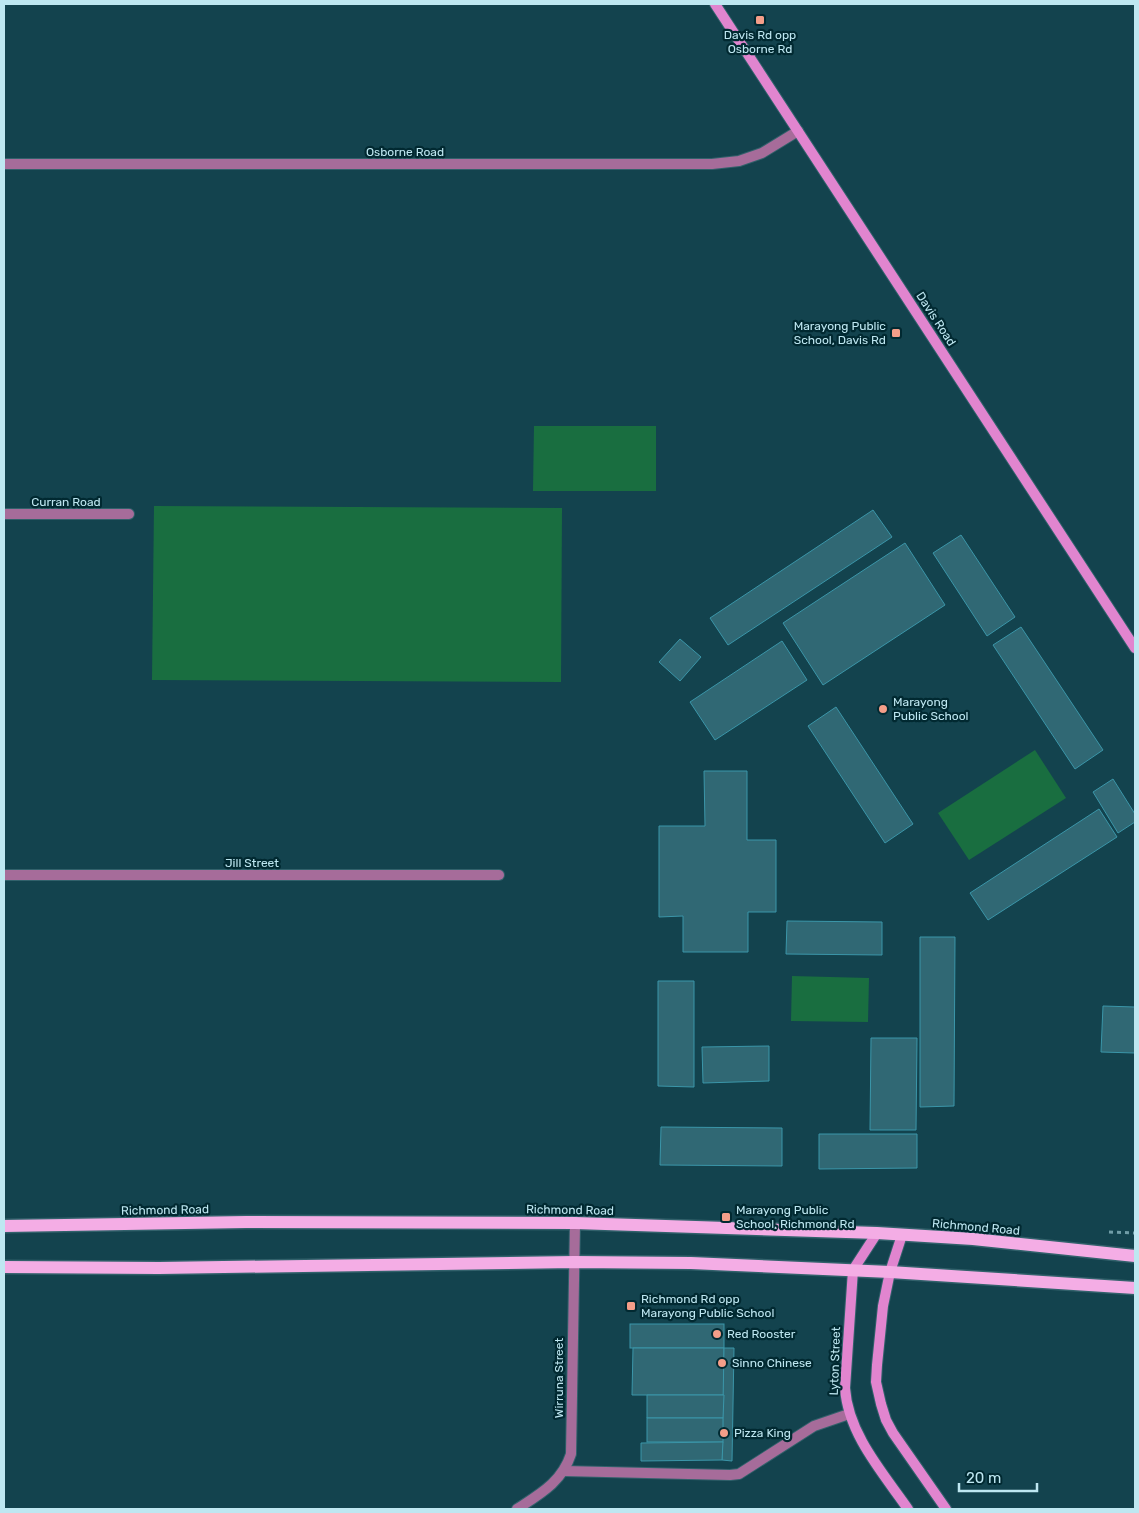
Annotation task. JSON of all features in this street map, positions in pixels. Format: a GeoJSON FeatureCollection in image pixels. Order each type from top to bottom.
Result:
{"type":"FeatureCollection","features":[{"type":"Feature","properties":{"kind":"main road","name":"Richmond Road"},"geometry":{"type":"LineString","coordinates":[[4,1226],[266,1222],[575,1223],[877,1233],[973,1239],[1135,1256]]}},
{"type":"Feature","properties":{"kind":"main road"},"geometry":{"type":"LineString","coordinates":[[4,1267],[159,1268],[574,1262],[691,1263],[890,1272],[1135,1288]]}},
{"type":"Feature","properties":{"kind":"street","name":"Davis Road"},"geometry":{"type":"LineString","coordinates":[[715,4],[1135,648]]}},
{"type":"Feature","properties":{"kind":"street","name":"Osborne Road"},"geometry":{"type":"LineString","coordinates":[[4,164],[712,164],[739,161],[762,153],[798,131]]}},
{"type":"Feature","properties":{"kind":"street","name":"Curran Road"},"geometry":{"type":"LineString","coordinates":[[4,514],[129,514]]}},
{"type":"Feature","properties":{"kind":"street","name":"Jill Street"},"geometry":{"type":"LineString","coordinates":[[4,876],[499,875]]}},
{"type":"Feature","properties":{"kind":"street","name":"Wirruna Street"},"geometry":{"type":"LineString","coordinates":[[517,1509],[550,1487],[564,1471],[572,1454],[575,1223]]}},
{"type":"Feature","properties":{"kind":"street","name":"Lyton Street"},"geometry":{"type":"LineString","coordinates":[[877,1233],[853,1270],[845,1388],[846,1402],[849,1414],[862,1440],[908,1509]]}},
{"type":"Feature","properties":{"kind":"street"},"geometry":{"type":"LineString","coordinates":[[902,1235],[890,1272],[883,1306],[876,1382],[886,1420],[946,1509]]}},
{"type":"Feature","properties":{"kind":"street"},"geometry":{"type":"LineString","coordinates":[[564,1471],[730,1475],[744,1472],[814,1426],[849,1414]]}},
{"type":"Feature","properties":{"kind":"green space"},"geometry":{"type":"Polygon","coordinates":[[[534,426],[656,426],[656,491],[533,491],[534,426]]]}},
{"type":"Feature","properties":{"kind":"green space"},"geometry":{"type":"Polygon","coordinates":[[[154,506],[562,508],[561,682],[152,680],[154,506]]]}},
{"type":"Feature","properties":{"kind":"green space"},"geometry":{"type":"Polygon","coordinates":[[[1035,750],[1066,798],[969,860],[938,813],[1035,750]]]}},
{"type":"Feature","properties":{"kind":"green space"},"geometry":{"type":"Polygon","coordinates":[[[792,976],[869,978],[868,1022],[791,1021],[792,976]]]}},
{"type":"Feature","properties":{"kind":"building"},"geometry":{"type":"Polygon","coordinates":[[[873,510],[892,537],[728,645],[710,618],[873,510]]]}},
{"type":"Feature","properties":{"kind":"building"},"geometry":{"type":"Polygon","coordinates":[[[961,535],[1015,617],[987,636],[933,553],[961,535]]]}},
{"type":"Feature","properties":{"kind":"building"},"geometry":{"type":"Polygon","coordinates":[[[905,543],[945,605],[823,685],[783,623],[905,543]]]}},
{"type":"Feature","properties":{"kind":"building"},"geometry":{"type":"Polygon","coordinates":[[[1021,627],[1103,750],[1075,769],[993,645],[1021,627]]]}},
{"type":"Feature","properties":{"kind":"building"},"geometry":{"type":"Polygon","coordinates":[[[680,639],[701,657],[680,681],[659,662],[680,639]]]}},
{"type":"Feature","properties":{"kind":"building"},"geometry":{"type":"Polygon","coordinates":[[[782,641],[807,680],[715,740],[690,702],[782,641]]]}},
{"type":"Feature","properties":{"kind":"building"},"geometry":{"type":"Polygon","coordinates":[[[836,707],[913,824],[885,843],[808,726],[836,707]]]}},
{"type":"Feature","properties":{"kind":"building"},"geometry":{"type":"Polygon","coordinates":[[[704,771],[747,771],[747,840],[776,840],[776,912],[748,912],[748,952],[683,952],[683,916],[659,917],[659,826],[705,826],[704,771]]]}},
{"type":"Feature","properties":{"kind":"building"},"geometry":{"type":"Polygon","coordinates":[[[1113,779],[1135,814],[1135,822],[1118,833],[1093,792],[1113,779]]]}},
{"type":"Feature","properties":{"kind":"building"},"geometry":{"type":"Polygon","coordinates":[[[1099,809],[1117,837],[988,920],[970,893],[1099,809]]]}},
{"type":"Feature","properties":{"kind":"building"},"geometry":{"type":"Polygon","coordinates":[[[787,921],[882,922],[882,955],[786,954],[787,921]]]}},
{"type":"Feature","properties":{"kind":"building"},"geometry":{"type":"Polygon","coordinates":[[[920,937],[955,937],[954,1106],[920,1107],[920,937]]]}},
{"type":"Feature","properties":{"kind":"building"},"geometry":{"type":"Polygon","coordinates":[[[658,981],[694,981],[694,1087],[658,1086],[658,981]]]}},
{"type":"Feature","properties":{"kind":"building"},"geometry":{"type":"Polygon","coordinates":[[[1103,1006],[1135,1007],[1135,1053],[1101,1052],[1103,1006]]]}},
{"type":"Feature","properties":{"kind":"building"},"geometry":{"type":"Polygon","coordinates":[[[871,1038],[917,1038],[916,1130],[870,1130],[871,1038]]]}},
{"type":"Feature","properties":{"kind":"building"},"geometry":{"type":"Polygon","coordinates":[[[769,1046],[769,1081],[703,1083],[702,1047],[769,1046]]]}},
{"type":"Feature","properties":{"kind":"building"},"geometry":{"type":"Polygon","coordinates":[[[661,1127],[782,1128],[782,1166],[660,1165],[661,1127]]]}},
{"type":"Feature","properties":{"kind":"building"},"geometry":{"type":"Polygon","coordinates":[[[819,1134],[917,1134],[917,1168],[819,1169],[819,1134]]]}},
{"type":"Feature","properties":{"kind":"building"},"geometry":{"type":"Polygon","coordinates":[[[630,1324],[724,1324],[724,1348],[630,1348],[630,1324]]]}},
{"type":"Feature","properties":{"kind":"building"},"geometry":{"type":"Polygon","coordinates":[[[633,1348],[724,1348],[724,1395],[632,1395],[633,1348]]]}},
{"type":"Feature","properties":{"kind":"building"},"geometry":{"type":"Polygon","coordinates":[[[724,1348],[734,1348],[732,1461],[722,1460],[724,1348]]]}},
{"type":"Feature","properties":{"kind":"building"},"geometry":{"type":"Polygon","coordinates":[[[647,1395],[724,1395],[723,1418],[647,1418],[647,1395]]]}},
{"type":"Feature","properties":{"kind":"building"},"geometry":{"type":"Polygon","coordinates":[[[647,1418],[723,1418],[723,1442],[647,1442],[647,1418]]]}},
{"type":"Feature","properties":{"kind":"building"},"geometry":{"type":"Polygon","coordinates":[[[723,1442],[722,1460],[641,1461],[641,1443],[723,1442]]]}},
{"type":"Feature","properties":{"kind":"place","name":"Davis Rd opp Osborne Rd"},"geometry":{"type":"Point","coordinates":[760,20]}},
{"type":"Feature","properties":{"kind":"place","name":"Marayong Public School, Davis Rd"},"geometry":{"type":"Point","coordinates":[896,333]}},
{"type":"Feature","properties":{"kind":"place","name":"Marayong Public School"},"geometry":{"type":"Point","coordinates":[883,709]}},
{"type":"Feature","properties":{"kind":"place","name":"Marayong Public School, Richmond Rd"},"geometry":{"type":"Point","coordinates":[726,1217]}},
{"type":"Feature","properties":{"kind":"place","name":"Richmond Rd opp Marayong Public School"},"geometry":{"type":"Point","coordinates":[631,1306]}},
{"type":"Feature","properties":{"kind":"place","name":"Red Rooster"},"geometry":{"type":"Point","coordinates":[717,1334]}},
{"type":"Feature","properties":{"kind":"place","name":"Sinno Chinese"},"geometry":{"type":"Point","coordinates":[722,1363]}},
{"type":"Feature","properties":{"kind":"place","name":"Pizza King"},"geometry":{"type":"Point","coordinates":[724,1433]}}]}
